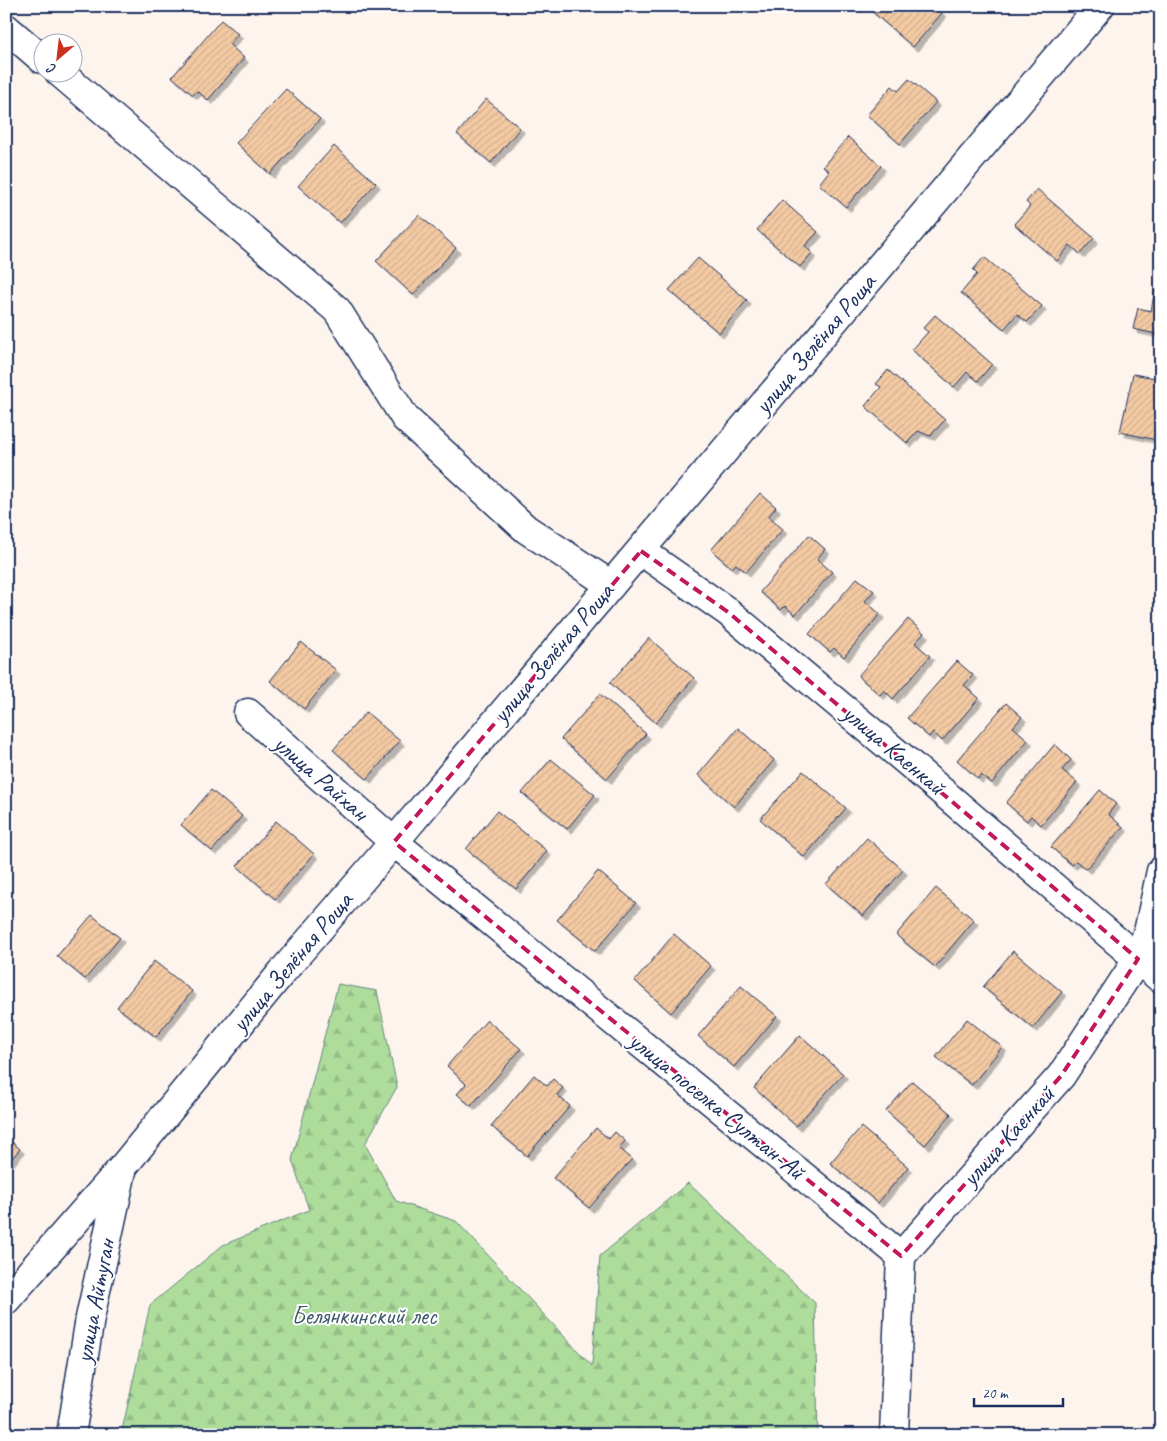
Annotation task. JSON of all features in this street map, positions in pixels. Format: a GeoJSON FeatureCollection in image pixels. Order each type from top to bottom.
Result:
{"type":"FeatureCollection","features":[{"type":"Feature","properties":{"kind":"street","name":"улица Зелёная Роща"},"geometry":{"type":"LineString","coordinates":[[6,1300],[122,1168],[283,971],[641,551],[1100,6]]}},
{"type":"Feature","properties":{"kind":"street"},"geometry":{"type":"LineString","coordinates":[[6,28],[32,50]]}},
{"type":"Feature","properties":{"kind":"street"},"geometry":{"type":"LineString","coordinates":[[71,82],[337,310],[405,418],[526,529],[611,585]]}},
{"type":"Feature","properties":{"kind":"street","name":"улица Каенкай"},"geometry":{"type":"LineString","coordinates":[[641,551],[728,612],[903,757],[1161,979]]}},
{"type":"Feature","properties":{"kind":"street","name":"улица Райхан"},"geometry":{"type":"LineString","coordinates":[[248,713],[394,842]]}},
{"type":"Feature","properties":{"kind":"street","name":"улица поселка Султан-Ай"},"geometry":{"type":"LineString","coordinates":[[394,842],[901,1256]]}},
{"type":"Feature","properties":{"kind":"street","name":"улица Каенкай"},"geometry":{"type":"LineString","coordinates":[[901,1256],[1061,1076],[1138,959],[1148,928],[1161,871]]}},
{"type":"Feature","properties":{"kind":"street","name":"улица Айтуган"},"geometry":{"type":"LineString","coordinates":[[71,1435],[90,1318],[122,1168]]}},
{"type":"Feature","properties":{"kind":"street"},"geometry":{"type":"LineString","coordinates":[[894,1435],[901,1256]]}},
{"type":"Feature","properties":{"kind":"highlighted area"},"geometry":{"type":"Polygon","coordinates":[[[641,551],[728,612],[1138,959],[1061,1076],[901,1256],[394,842],[641,551]]]}},
{"type":"Feature","properties":{"kind":"green space","name":"Белянкинский лес"},"geometry":{"type":"Polygon","coordinates":[[[338,984],[377,991],[397,1087],[365,1144],[396,1201],[456,1221],[592,1366],[600,1256],[688,1183],[815,1303],[818,1435],[121,1435],[150,1305],[223,1245],[309,1210],[292,1160],[338,984]]]}},
{"type":"Feature","properties":{"kind":"building"},"geometry":{"type":"Polygon","coordinates":[[[872,6],[935,6],[942,13],[913,47],[869,9],[872,6]]]}},
{"type":"Feature","properties":{"kind":"building"},"geometry":{"type":"Polygon","coordinates":[[[221,20],[238,34],[229,44],[244,58],[208,100],[197,91],[193,95],[172,77],[221,20]]]}},
{"type":"Feature","properties":{"kind":"building"},"geometry":{"type":"Polygon","coordinates":[[[909,79],[936,102],[900,144],[867,115],[892,86],[898,91],[909,79]]]}},
{"type":"Feature","properties":{"kind":"building"},"geometry":{"type":"Polygon","coordinates":[[[286,89],[320,119],[270,174],[236,143],[286,89]]]}},
{"type":"Feature","properties":{"kind":"building"},"geometry":{"type":"Polygon","coordinates":[[[486,99],[520,128],[491,163],[457,134],[486,99]]]}},
{"type":"Feature","properties":{"kind":"building"},"geometry":{"type":"Polygon","coordinates":[[[848,137],[881,166],[846,207],[819,184],[829,171],[823,166],[848,137]]]}},
{"type":"Feature","properties":{"kind":"building"},"geometry":{"type":"Polygon","coordinates":[[[334,146],[376,183],[340,223],[298,186],[334,146]]]}},
{"type":"Feature","properties":{"kind":"building"},"geometry":{"type":"Polygon","coordinates":[[[1037,189],[1094,238],[1080,254],[1070,245],[1057,261],[1014,224],[1030,206],[1026,202],[1037,189]]]}},
{"type":"Feature","properties":{"kind":"building"},"geometry":{"type":"Polygon","coordinates":[[[782,200],[818,232],[805,246],[812,253],[800,267],[757,230],[782,200]]]}},
{"type":"Feature","properties":{"kind":"building"},"geometry":{"type":"Polygon","coordinates":[[[419,215],[456,248],[413,295],[376,261],[419,215]]]}},
{"type":"Feature","properties":{"kind":"building"},"geometry":{"type":"Polygon","coordinates":[[[984,257],[1042,306],[1027,322],[1017,314],[1004,329],[961,293],[977,274],[973,270],[984,257]]]}},
{"type":"Feature","properties":{"kind":"building"},"geometry":{"type":"Polygon","coordinates":[[[698,258],[747,300],[719,333],[669,290],[698,258]]]}},
{"type":"Feature","properties":{"kind":"building"},"geometry":{"type":"Polygon","coordinates":[[[1155,290],[1161,292],[1161,335],[1133,329],[1138,308],[1151,311],[1155,290]]]}},
{"type":"Feature","properties":{"kind":"building"},"geometry":{"type":"Polygon","coordinates":[[[935,315],[992,364],[978,381],[967,372],[954,387],[912,350],[928,332],[923,328],[935,315]]]}},
{"type":"Feature","properties":{"kind":"building"},"geometry":{"type":"Polygon","coordinates":[[[888,370],[945,420],[930,436],[918,431],[907,443],[865,406],[881,387],[876,384],[888,370]]]}},
{"type":"Feature","properties":{"kind":"building"},"geometry":{"type":"Polygon","coordinates":[[[1133,374],[1161,379],[1161,441],[1120,432],[1133,374]]]}},
{"type":"Feature","properties":{"kind":"building"},"geometry":{"type":"Polygon","coordinates":[[[760,493],[776,507],[768,517],[783,529],[746,572],[736,564],[732,568],[711,550],[760,493]]]}},
{"type":"Feature","properties":{"kind":"building"},"geometry":{"type":"Polygon","coordinates":[[[809,535],[825,549],[817,559],[832,572],[795,615],[785,606],[781,610],[760,592],[809,535]]]}},
{"type":"Feature","properties":{"kind":"building"},"geometry":{"type":"Polygon","coordinates":[[[857,578],[874,591],[865,601],[880,614],[844,657],[834,648],[830,652],[809,634],[857,578]]]}},
{"type":"Feature","properties":{"kind":"building"},"geometry":{"type":"Polygon","coordinates":[[[908,619],[924,633],[915,643],[930,656],[893,699],[884,690],[880,695],[858,676],[908,619]]]}},
{"type":"Feature","properties":{"kind":"building"},"geometry":{"type":"Polygon","coordinates":[[[649,638],[694,678],[656,723],[610,683],[649,638]]]}},
{"type":"Feature","properties":{"kind":"building"},"geometry":{"type":"Polygon","coordinates":[[[301,642],[336,670],[304,709],[270,681],[301,642]]]}},
{"type":"Feature","properties":{"kind":"building"},"geometry":{"type":"Polygon","coordinates":[[[957,661],[973,675],[964,685],[979,698],[942,741],[933,732],[929,737],[907,718],[957,661]]]}},
{"type":"Feature","properties":{"kind":"building"},"geometry":{"type":"Polygon","coordinates":[[[600,694],[646,734],[607,779],[561,739],[600,694]]]}},
{"type":"Feature","properties":{"kind":"building"},"geometry":{"type":"Polygon","coordinates":[[[1006,703],[1022,717],[1013,727],[1028,740],[992,783],[981,775],[978,779],[957,760],[1006,703]]]}},
{"type":"Feature","properties":{"kind":"building"},"geometry":{"type":"Polygon","coordinates":[[[366,712],[400,741],[367,779],[333,750],[366,712]]]}},
{"type":"Feature","properties":{"kind":"building"},"geometry":{"type":"Polygon","coordinates":[[[738,728],[774,760],[734,807],[698,775],[738,728]]]}},
{"type":"Feature","properties":{"kind":"building"},"geometry":{"type":"Polygon","coordinates":[[[1055,744],[1071,760],[1062,770],[1077,782],[1041,825],[1031,816],[1027,821],[1006,803],[1055,744]]]}},
{"type":"Feature","properties":{"kind":"building"},"geometry":{"type":"Polygon","coordinates":[[[551,759],[595,795],[567,829],[522,793],[551,759]]]}},
{"type":"Feature","properties":{"kind":"building"},"geometry":{"type":"Polygon","coordinates":[[[803,771],[846,808],[804,857],[760,819],[803,771]]]}},
{"type":"Feature","properties":{"kind":"building"},"geometry":{"type":"Polygon","coordinates":[[[211,790],[242,816],[212,851],[181,825],[211,790]]]}},
{"type":"Feature","properties":{"kind":"building"},"geometry":{"type":"Polygon","coordinates":[[[1100,790],[1116,804],[1108,814],[1123,827],[1086,869],[1076,861],[1072,865],[1051,847],[1100,790]]]}},
{"type":"Feature","properties":{"kind":"building"},"geometry":{"type":"Polygon","coordinates":[[[497,811],[547,851],[516,889],[466,849],[497,811]]]}},
{"type":"Feature","properties":{"kind":"building"},"geometry":{"type":"Polygon","coordinates":[[[276,821],[314,854],[275,899],[237,866],[276,821]]]}},
{"type":"Feature","properties":{"kind":"building"},"geometry":{"type":"Polygon","coordinates":[[[867,838],[903,870],[863,916],[826,884],[867,838]]]}},
{"type":"Feature","properties":{"kind":"building"},"geometry":{"type":"Polygon","coordinates":[[[598,871],[636,903],[595,951],[557,920],[598,871]]]}},
{"type":"Feature","properties":{"kind":"building"},"geometry":{"type":"Polygon","coordinates":[[[936,888],[974,920],[935,967],[896,935],[936,888]]]}},
{"type":"Feature","properties":{"kind":"building"},"geometry":{"type":"Polygon","coordinates":[[[92,915],[120,938],[85,979],[57,956],[92,915]]]}},
{"type":"Feature","properties":{"kind":"building"},"geometry":{"type":"Polygon","coordinates":[[[674,934],[711,966],[671,1013],[635,981],[674,934]]]}},
{"type":"Feature","properties":{"kind":"building"},"geometry":{"type":"Polygon","coordinates":[[[1013,951],[1062,992],[1033,1028],[983,987],[1013,951]]]}},
{"type":"Feature","properties":{"kind":"building"},"geometry":{"type":"Polygon","coordinates":[[[154,961],[192,991],[156,1037],[117,1007],[154,961]]]}},
{"type":"Feature","properties":{"kind":"building"},"geometry":{"type":"Polygon","coordinates":[[[741,986],[777,1016],[734,1067],[698,1036],[741,986]]]}},
{"type":"Feature","properties":{"kind":"building"},"geometry":{"type":"Polygon","coordinates":[[[967,1019],[1002,1047],[972,1085],[936,1057],[967,1019]]]}},
{"type":"Feature","properties":{"kind":"building"},"geometry":{"type":"Polygon","coordinates":[[[487,1020],[521,1049],[471,1106],[457,1094],[466,1084],[447,1066],[487,1020]]]}},
{"type":"Feature","properties":{"kind":"building"},"geometry":{"type":"Polygon","coordinates":[[[800,1035],[843,1074],[796,1126],[754,1088],[800,1035]]]}},
{"type":"Feature","properties":{"kind":"building"},"geometry":{"type":"Polygon","coordinates":[[[534,1075],[547,1086],[553,1079],[563,1088],[557,1095],[570,1106],[527,1156],[491,1126],[534,1075]]]}},
{"type":"Feature","properties":{"kind":"building"},"geometry":{"type":"Polygon","coordinates":[[[912,1081],[951,1114],[925,1145],[886,1111],[912,1081]]]}},
{"type":"Feature","properties":{"kind":"building"},"geometry":{"type":"Polygon","coordinates":[[[861,1127],[908,1167],[878,1203],[830,1163],[861,1127]]]}},
{"type":"Feature","properties":{"kind":"building"},"geometry":{"type":"Polygon","coordinates":[[[596,1128],[609,1139],[615,1132],[625,1141],[619,1148],[632,1159],[589,1208],[553,1178],[596,1128]]]}},
{"type":"Feature","properties":{"kind":"building"},"geometry":{"type":"Polygon","coordinates":[[[6,1137],[20,1149],[6,1165],[6,1137]]]}}]}
